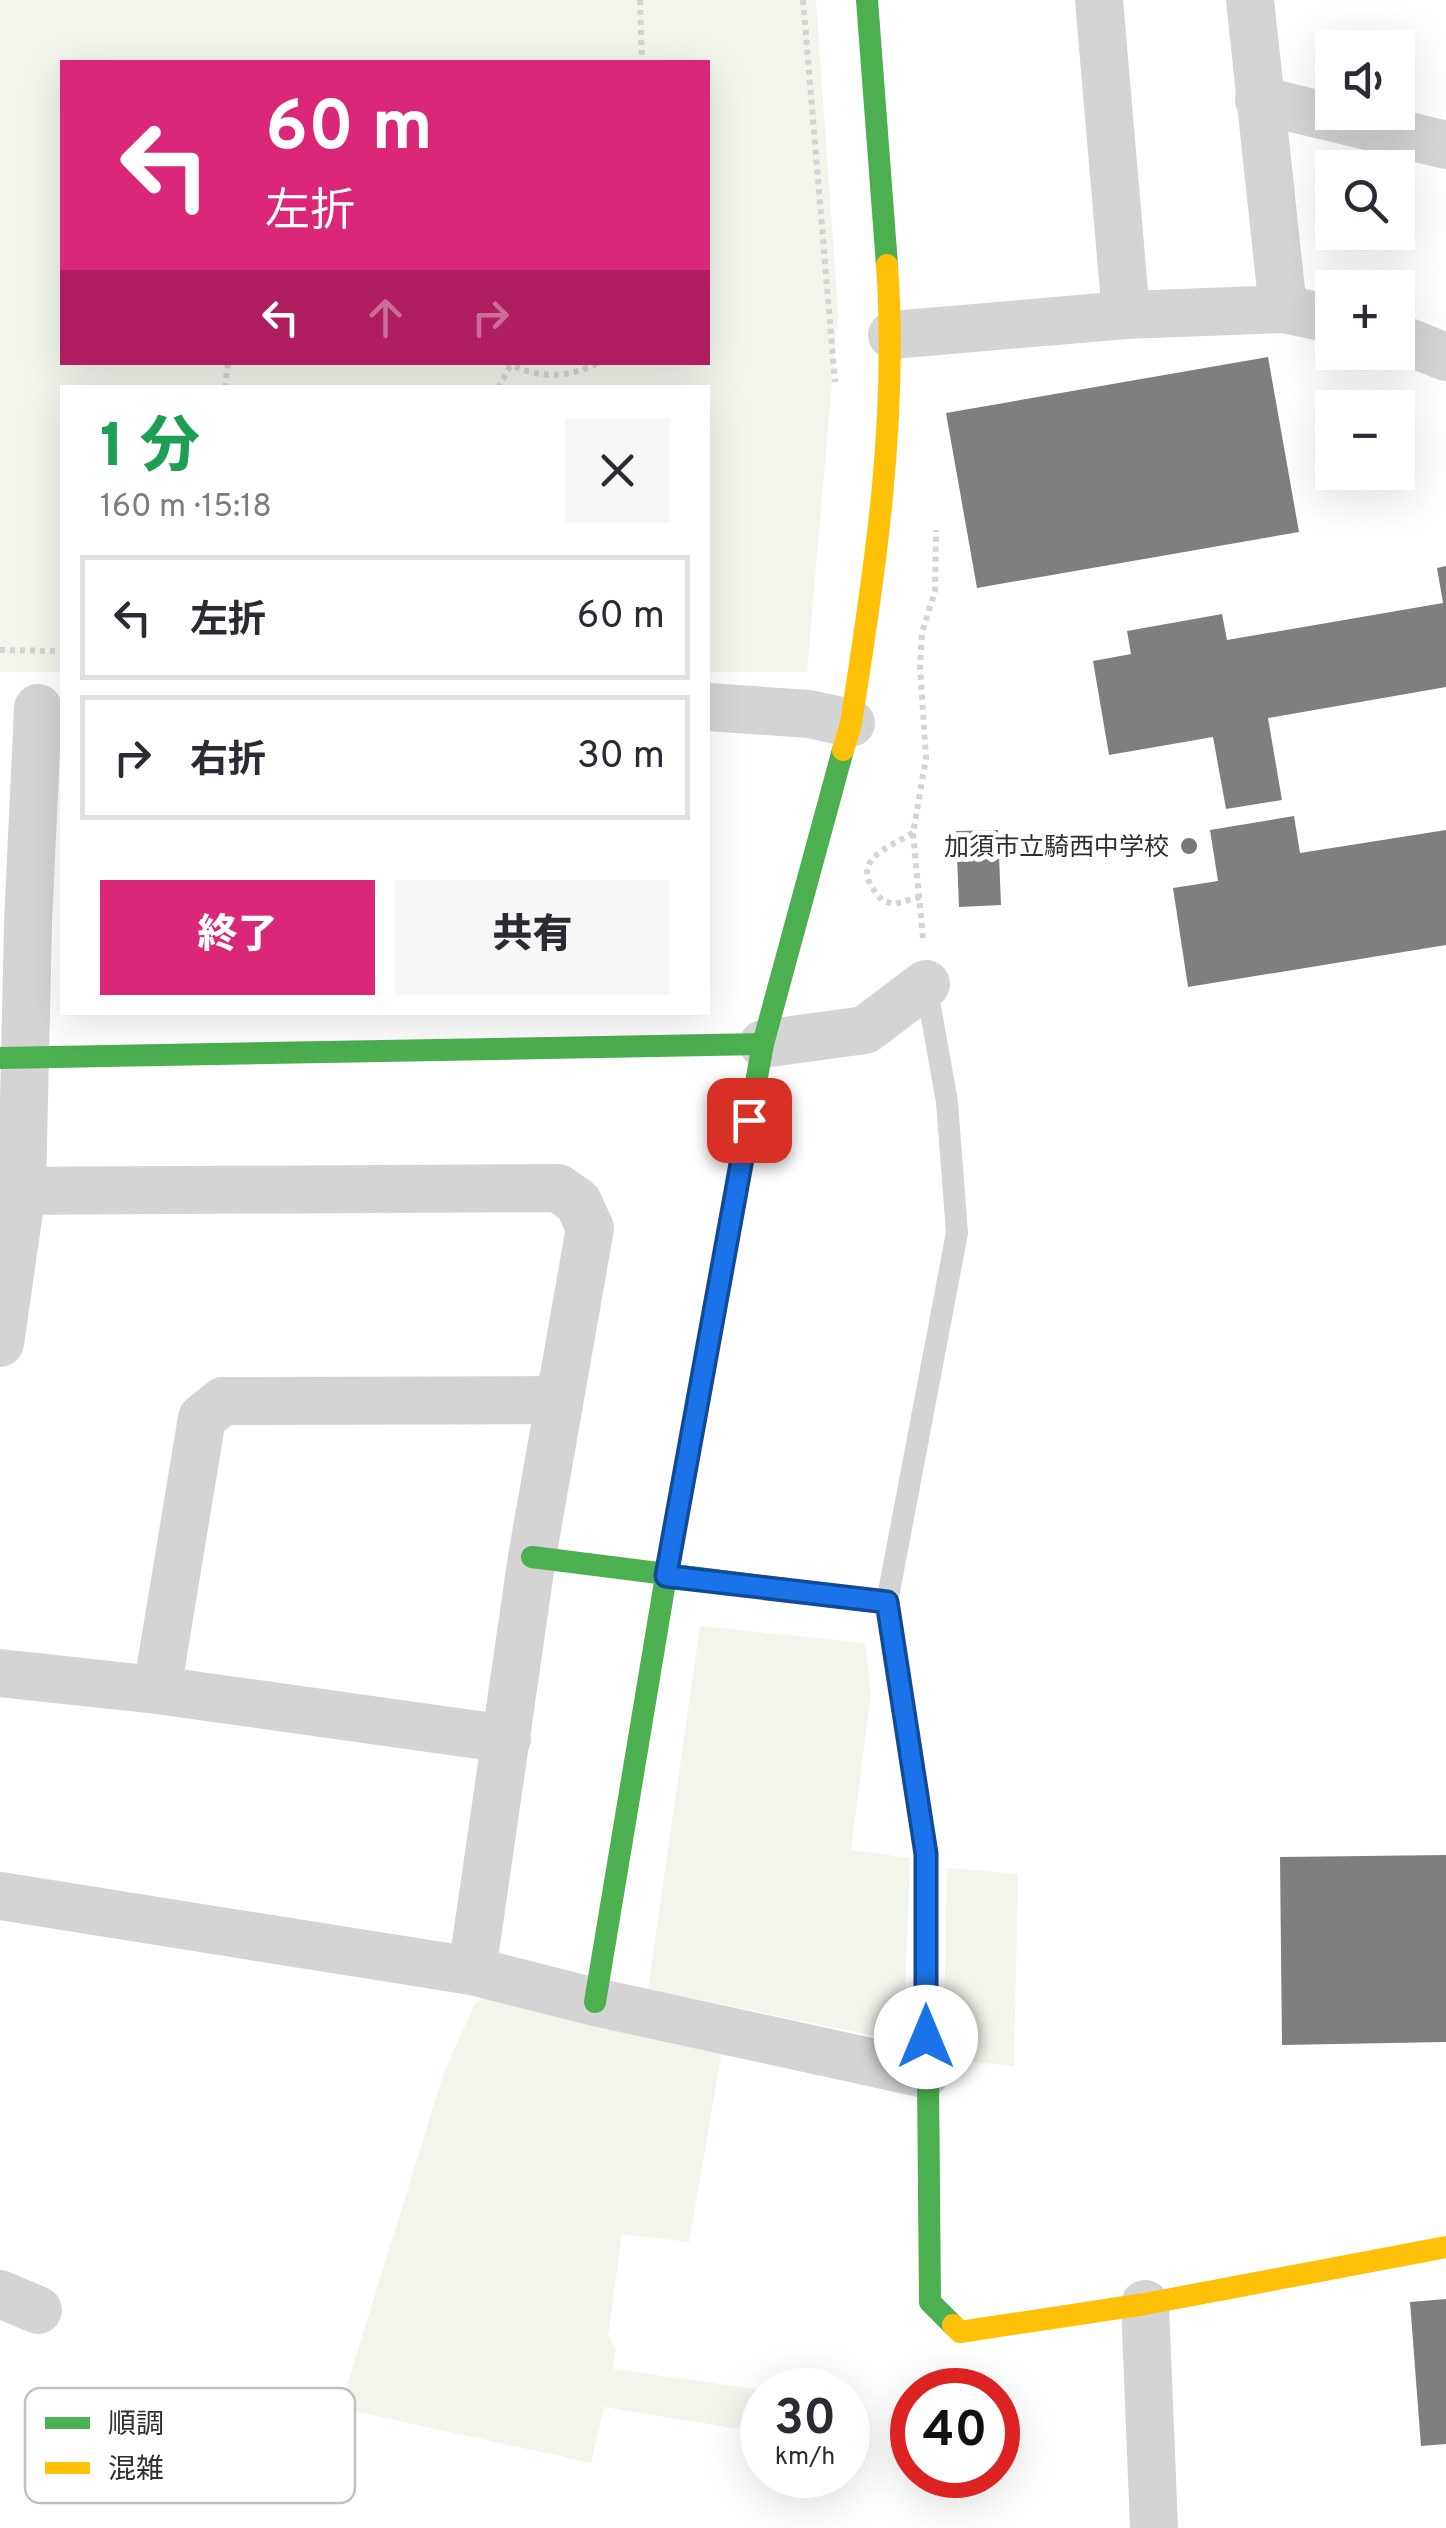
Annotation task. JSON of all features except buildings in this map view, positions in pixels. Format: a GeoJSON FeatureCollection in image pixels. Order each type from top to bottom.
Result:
{"type":"FeatureCollection","features":[{"type":"Feature","properties":{"kind":"street"},"geometry":{"type":"LineString","coordinates":[[595,2002],[666,1576],[763,1044],[851,724],[881,531],[892,335],[867,0]]}},
{"type":"Feature","properties":{"kind":"street"},"geometry":{"type":"LineString","coordinates":[[1100,0],[1126,315]]}},
{"type":"Feature","properties":{"kind":"street"},"geometry":{"type":"LineString","coordinates":[[1250,0],[1283,309]]}},
{"type":"Feature","properties":{"kind":"street"},"geometry":{"type":"LineString","coordinates":[[1259,100],[1446,144]]}},
{"type":"Feature","properties":{"kind":"street"},"geometry":{"type":"LineString","coordinates":[[892,335],[1126,315],[1283,309],[1315,316]]}},
{"type":"Feature","properties":{"kind":"street"},"geometry":{"type":"LineString","coordinates":[[1415,345],[1446,357]]}},
{"type":"Feature","properties":{"kind":"street"},"geometry":{"type":"LineString","coordinates":[[710,707],[809,714],[851,724]]}},
{"type":"Feature","properties":{"kind":"street"},"geometry":{"type":"LineString","coordinates":[[0,1343],[11,1191],[12,1059],[30,922],[34,708]]}},
{"type":"Feature","properties":{"kind":"street"},"geometry":{"type":"LineString","coordinates":[[12,1059],[763,1044],[865,1030],[926,984]]}},
{"type":"Feature","properties":{"kind":"street"},"geometry":{"type":"LineString","coordinates":[[11,1191],[558,1188],[578,1202],[590,1228],[532,1557],[472,1971]]}},
{"type":"Feature","properties":{"kind":"street"},"geometry":{"type":"LineString","coordinates":[[157,1690],[202,1418],[223,1401],[558,1400]]}},
{"type":"Feature","properties":{"kind":"street"},"geometry":{"type":"LineString","coordinates":[[532,1557],[887,1602],[926,1854],[930,2302],[960,2332],[1145,2304],[1446,2247]]}},
{"type":"Feature","properties":{"kind":"street"},"geometry":{"type":"LineString","coordinates":[[0,1673],[157,1690],[507,1739]]}},
{"type":"Feature","properties":{"kind":"street"},"geometry":{"type":"LineString","coordinates":[[0,1896],[472,1971],[595,2002],[926,2074]]}},
{"type":"Feature","properties":{"kind":"street"},"geometry":{"type":"LineString","coordinates":[[1145,2304],[1154,2528]]}},
{"type":"Feature","properties":{"kind":"lane"},"geometry":{"type":"LineString","coordinates":[[887,1602],[956,1234],[948,1102],[926,984]]}},
{"type":"Feature","properties":{"kind":"path"},"geometry":{"type":"LineString","coordinates":[[640,0],[642,60]]}},
{"type":"Feature","properties":{"kind":"path"},"geometry":{"type":"LineString","coordinates":[[803,0],[835,387]]}},
{"type":"Feature","properties":{"kind":"path"},"geometry":{"type":"LineString","coordinates":[[510,365],[551,376],[583,371],[594,365]]}},
{"type":"Feature","properties":{"kind":"path"},"geometry":{"type":"LineString","coordinates":[[926,984],[914,833],[926,758],[920,666],[922,633],[935,592],[934,511]]}},
{"type":"Feature","properties":{"kind":"path"},"geometry":{"type":"LineString","coordinates":[[0,650],[60,651]]}},
{"type":"Feature","properties":{"kind":"path"},"geometry":{"type":"LineString","coordinates":[[914,833],[875,854],[867,865],[867,879],[883,901],[895,904],[920,897]]}},
{"type":"Feature","properties":{"kind":"shaded area"},"geometry":{"type":"Polygon","coordinates":[[[0,0],[816,0],[838,312],[807,672],[710,672],[710,385],[60,385],[60,672],[0,672],[0,0]]]}},
{"type":"Feature","properties":{"kind":"shaded area"},"geometry":{"type":"Polygon","coordinates":[[[700,1626],[865,1643],[871,1693],[851,1850],[910,1858],[903,2042],[648,1989],[700,1626]]]}},
{"type":"Feature","properties":{"kind":"shaded area"},"geometry":{"type":"Polygon","coordinates":[[[947,1868],[1018,1874],[1014,2066],[943,2059],[947,1868]]]}},
{"type":"Feature","properties":{"kind":"shaded area"},"geometry":{"type":"Polygon","coordinates":[[[490,1995],[722,2051],[689,2242],[622,2234],[608,2336],[616,2349],[613,2369],[740,2387],[740,2429],[604,2407],[591,2463],[355,2411],[355,2388],[346,2388],[444,2072],[475,2004],[490,1995]]]}},
{"type":"Feature","properties":{"kind":"traffic: fast"},"geometry":{"type":"LineString","coordinates":[[867,0],[887,265]]}},
{"type":"Feature","properties":{"kind":"traffic: fast"},"geometry":{"type":"LineString","coordinates":[[595,2002],[666,1576],[763,1044],[843,750]]}},
{"type":"Feature","properties":{"kind":"traffic: fast"},"geometry":{"type":"LineString","coordinates":[[0,1058],[763,1044]]}},
{"type":"Feature","properties":{"kind":"traffic: fast"},"geometry":{"type":"LineString","coordinates":[[532,1557],[887,1602],[926,1854],[930,2302],[953,2325]]}},
{"type":"Feature","properties":{"kind":"traffic: slow"},"geometry":{"type":"LineString","coordinates":[[843,750],[860,666],[882,495],[889,381],[887,265]]}},
{"type":"Feature","properties":{"kind":"traffic: slow"},"geometry":{"type":"LineString","coordinates":[[953,2325],[960,2332],[1145,2304],[1446,2247]]}},
{"type":"Feature","properties":{"kind":"place","name":"加須市立騎西中学校"},"geometry":{"type":"Point","coordinates":[1189,846]}},
{"type":"Feature","properties":{"kind":"route"},"geometry":{"type":"LineString","coordinates":[[749,1120],[666,1576],[887,1602],[926,1854],[926,2037]]}}]}
